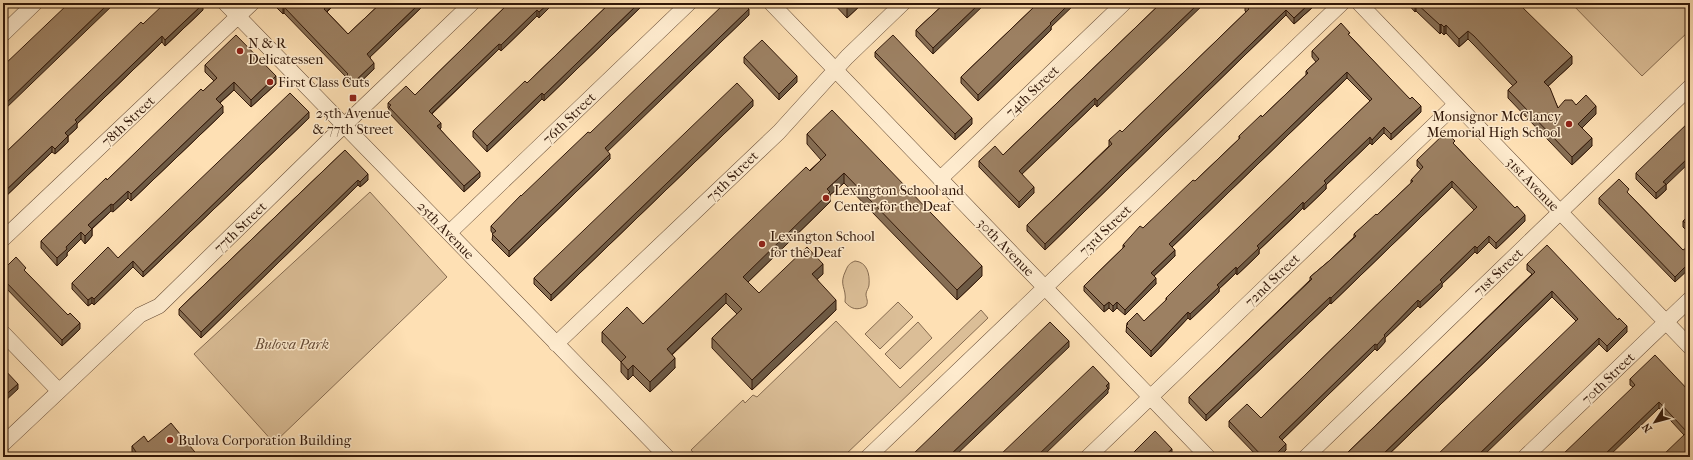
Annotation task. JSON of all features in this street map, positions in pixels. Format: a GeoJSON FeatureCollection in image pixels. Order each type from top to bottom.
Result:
{"type":"FeatureCollection","features":[{"type":"Feature","properties":{"kind":"street"},"geometry":{"type":"LineString","coordinates":[[3,34],[35,3]]}},
{"type":"Feature","properties":{"kind":"street","name":"25th Avenue"},"geometry":{"type":"LineString","coordinates":[[225,3],[556,344],[668,457]]}},
{"type":"Feature","properties":{"kind":"street","name":"78th Street"},"geometry":{"type":"LineString","coordinates":[[3,239],[252,3]]}},
{"type":"Feature","properties":{"kind":"street","name":"77th Street"},"geometry":{"type":"LineString","coordinates":[[3,444],[140,315],[159,306],[472,3]]}},
{"type":"Feature","properties":{"kind":"street","name":"76th Street"},"geometry":{"type":"LineString","coordinates":[[449,233],[689,3]]}},
{"type":"Feature","properties":{"kind":"street","name":"30th Avenue"},"geometry":{"type":"LineString","coordinates":[[770,3],[1208,457]]}},
{"type":"Feature","properties":{"kind":"street","name":"75th Street"},"geometry":{"type":"LineString","coordinates":[[556,344],[779,132],[835,70],[903,3]]}},
{"type":"Feature","properties":{"kind":"street","name":"74th Street"},"geometry":{"type":"LineString","coordinates":[[940,179],[1124,3]]}},
{"type":"Feature","properties":{"kind":"street","name":"73rd Street"},"geometry":{"type":"LineString","coordinates":[[868,457],[1342,3]]}},
{"type":"Feature","properties":{"kind":"street","name":"31st Avenue"},"geometry":{"type":"LineString","coordinates":[[1359,3],[1690,347]]}},
{"type":"Feature","properties":{"kind":"street","name":"71st Street"},"geometry":{"type":"LineString","coordinates":[[1306,457],[1690,88]]}},
{"type":"Feature","properties":{"kind":"street","name":"72nd Street"},"geometry":{"type":"LineString","coordinates":[[1088,457],[1456,104]]}},
{"type":"Feature","properties":{"kind":"street","name":"70th Street"},"geometry":{"type":"LineString","coordinates":[[1525,457],[1690,299]]}},
{"type":"Feature","properties":{"kind":"street"},"geometry":{"type":"LineString","coordinates":[[3,333],[59,390]]}},
{"type":"Feature","properties":{"kind":"green space"},"geometry":{"type":"Polygon","coordinates":[[[1571,3],[1690,3],[1690,30],[1642,76],[1571,3]]]}},
{"type":"Feature","properties":{"kind":"green space","name":"Bulova Park"},"geometry":{"type":"Polygon","coordinates":[[[370,192],[447,277],[274,443],[194,354],[370,192]]]}},
{"type":"Feature","properties":{"kind":"green space"},"geometry":{"type":"Polygon","coordinates":[[[855,261],[865,266],[869,281],[869,286],[866,292],[867,304],[863,308],[857,309],[852,308],[845,302],[843,283],[844,275],[850,263],[855,261]]]}},
{"type":"Feature","properties":{"kind":"green space"},"geometry":{"type":"Polygon","coordinates":[[[898,302],[913,317],[880,349],[865,334],[898,302]]]}},
{"type":"Feature","properties":{"kind":"green space"},"geometry":{"type":"Polygon","coordinates":[[[981,310],[988,318],[843,457],[697,457],[691,450],[743,400],[745,403],[753,395],[757,397],[836,321],[900,388],[981,310]]]}},
{"type":"Feature","properties":{"kind":"green space"},"geometry":{"type":"Polygon","coordinates":[[[918,322],[932,338],[900,369],[885,354],[918,322]]]}},
{"type":"Feature","properties":{"kind":"building"},"geometry":{"type":"Polygon","coordinates":[[[69,3],[109,3],[3,106],[3,66],[69,3]]]}},
{"type":"Feature","properties":{"kind":"building"},"geometry":{"type":"Polygon","coordinates":[[[165,3],[203,4],[165,40],[162,36],[75,120],[77,122],[65,133],[68,136],[55,149],[52,146],[3,193],[3,155],[141,22],[143,24],[165,3]]]}},
{"type":"Feature","properties":{"kind":"building"},"geometry":{"type":"Polygon","coordinates":[[[278,3],[330,3],[324,9],[348,34],[381,3],[420,3],[367,54],[374,63],[354,82],[284,7],[283,8],[278,3]]]}},
{"type":"Feature","properties":{"kind":"building"},"geometry":{"type":"Polygon","coordinates":[[[509,3],[549,3],[539,12],[537,10],[501,45],[499,44],[429,111],[441,123],[437,126],[480,172],[464,186],[389,107],[391,105],[388,103],[406,86],[415,95],[509,3]]]}},
{"type":"Feature","properties":{"kind":"building"},"geometry":{"type":"Polygon","coordinates":[[[610,3],[639,3],[544,95],[542,93],[487,146],[473,131],[525,81],[527,83],[610,3]]]}},
{"type":"Feature","properties":{"kind":"building"},"geometry":{"type":"Polygon","coordinates":[[[725,3],[743,3],[749,9],[605,148],[610,154],[509,251],[492,234],[496,231],[491,226],[521,195],[588,132],[590,133],[725,3]]]}},
{"type":"Feature","properties":{"kind":"building"},"geometry":{"type":"Polygon","coordinates":[[[843,3],[852,3],[847,7],[843,3]]]}},
{"type":"Feature","properties":{"kind":"building"},"geometry":{"type":"Polygon","coordinates":[[[945,3],[980,3],[933,48],[916,30],[945,3]]]}},
{"type":"Feature","properties":{"kind":"building"},"geometry":{"type":"Polygon","coordinates":[[[1035,3],[1070,3],[1050,23],[1051,24],[978,95],[961,77],[1034,7],[1033,5],[1035,3]]]}},
{"type":"Feature","properties":{"kind":"building"},"geometry":{"type":"Polygon","coordinates":[[[1161,3],[1199,3],[1097,101],[1095,98],[1019,171],[1034,187],[1019,202],[979,161],[995,146],[1003,155],[1161,3]]]}},
{"type":"Feature","properties":{"kind":"building"},"geometry":{"type":"Polygon","coordinates":[[[1248,3],[1310,3],[1294,18],[1286,10],[1045,244],[1027,225],[1112,144],[1109,140],[1120,130],[1122,132],[1249,9],[1245,5],[1248,3]]]}},
{"type":"Feature","properties":{"kind":"building","name":"Monsignor McClancy Memorial High School"},"geometry":{"type":"Polygon","coordinates":[[[1416,3],[1518,3],[1572,56],[1544,82],[1550,88],[1558,108],[1565,100],[1572,100],[1576,105],[1586,95],[1596,106],[1578,124],[1592,138],[1572,157],[1508,90],[1517,82],[1474,36],[1468,31],[1459,39],[1446,25],[1444,27],[1441,24],[1440,25],[1416,3]]]}},
{"type":"Feature","properties":{"kind":"building"},"geometry":{"type":"Polygon","coordinates":[[[1341,23],[1350,33],[1348,34],[1410,99],[1412,97],[1421,106],[1391,134],[1384,127],[1372,140],[1370,137],[1324,181],[1326,183],[1304,204],[1303,202],[1257,246],[1259,248],[1237,269],[1236,267],[1217,285],[1219,287],[1190,314],[1188,312],[1151,351],[1126,326],[1128,324],[1127,323],[1137,313],[1144,321],[1191,273],[1372,99],[1347,72],[1169,244],[1175,250],[1151,273],[1156,278],[1125,310],[1117,302],[1113,306],[1109,302],[1104,306],[1084,286],[1125,246],[1123,245],[1140,226],[1143,228],[1193,180],[1195,181],[1240,138],[1239,136],[1261,115],[1262,117],[1308,73],[1306,71],[1319,59],[1312,51],[1341,23]]]}},
{"type":"Feature","properties":{"kind":"building"},"geometry":{"type":"Polygon","coordinates":[[[236,35],[276,76],[251,100],[234,82],[216,99],[223,106],[131,194],[128,191],[88,225],[92,229],[85,236],[81,232],[66,247],[67,249],[57,258],[41,241],[106,178],[107,180],[201,89],[203,91],[217,78],[205,65],[236,35]]]}},
{"type":"Feature","properties":{"kind":"building"},"geometry":{"type":"Polygon","coordinates":[[[893,35],[972,118],[955,134],[875,52],[893,35]]]}},
{"type":"Feature","properties":{"kind":"building"},"geometry":{"type":"Polygon","coordinates":[[[762,40],[797,76],[779,94],[744,57],[762,40]]]}},
{"type":"Feature","properties":{"kind":"building"},"geometry":{"type":"Polygon","coordinates":[[[737,83],[753,100],[551,295],[534,278],[737,83]]]}},
{"type":"Feature","properties":{"kind":"building"},"geometry":{"type":"Polygon","coordinates":[[[290,93],[309,112],[143,272],[133,261],[94,299],[92,297],[88,300],[72,283],[108,247],[118,258],[290,93]]]}},
{"type":"Feature","properties":{"kind":"building"},"geometry":{"type":"Polygon","coordinates":[[[832,110],[982,266],[957,290],[844,173],[827,189],[830,192],[743,277],[759,293],[807,247],[823,264],[812,274],[836,300],[752,380],[712,338],[742,309],[726,293],[667,349],[675,358],[650,382],[633,365],[628,370],[621,362],[626,357],[602,332],[627,307],[643,324],[806,167],[810,171],[826,155],[807,134],[832,110]]]}},
{"type":"Feature","properties":{"kind":"building"},"geometry":{"type":"Polygon","coordinates":[[[1690,121],[1690,156],[1663,182],[1666,184],[1656,193],[1636,173],[1690,121]]]}},
{"type":"Feature","properties":{"kind":"building"},"geometry":{"type":"Polygon","coordinates":[[[1446,132],[1455,141],[1453,143],[1471,162],[1515,208],[1517,206],[1525,215],[1496,243],[1489,236],[1477,248],[1475,246],[1440,280],[1442,282],[1420,302],[1418,300],[1384,335],[1385,336],[1377,345],[1375,344],[1279,437],[1286,444],[1273,457],[1263,457],[1229,421],[1247,404],[1261,418],[1477,207],[1452,181],[1331,298],[1330,297],[1206,415],[1189,397],[1312,279],[1310,277],[1356,236],[1354,234],[1376,214],[1377,215],[1413,181],[1411,180],[1423,167],[1417,160],[1446,132]]]}},
{"type":"Feature","properties":{"kind":"building"},"geometry":{"type":"Polygon","coordinates":[[[345,150],[368,174],[360,182],[358,180],[201,332],[179,309],[345,150]]]}},
{"type":"Feature","properties":{"kind":"building"},"geometry":{"type":"Polygon","coordinates":[[[1619,179],[1629,189],[1627,192],[1683,250],[1686,248],[1690,253],[1690,262],[1675,277],[1599,198],[1619,179]]]}},
{"type":"Feature","properties":{"kind":"building"},"geometry":{"type":"Polygon","coordinates":[[[1690,215],[1690,228],[1683,221],[1690,215]]]}},
{"type":"Feature","properties":{"kind":"building"},"geometry":{"type":"Polygon","coordinates":[[[1547,245],[1618,320],[1619,318],[1627,326],[1607,346],[1599,338],[1476,457],[1435,457],[1578,319],[1552,291],[1380,457],[1343,457],[1535,272],[1527,264],[1547,245]]]}},
{"type":"Feature","properties":{"kind":"building"},"geometry":{"type":"Polygon","coordinates":[[[16,257],[26,268],[24,270],[68,315],[70,313],[80,323],[62,340],[3,279],[3,270],[16,257]]]}},
{"type":"Feature","properties":{"kind":"building"},"geometry":{"type":"Polygon","coordinates":[[[1050,322],[1069,341],[948,457],[910,457],[1050,322]]]}},
{"type":"Feature","properties":{"kind":"building"},"geometry":{"type":"Polygon","coordinates":[[[1655,355],[1690,392],[1690,457],[1661,457],[1687,432],[1659,402],[1602,457],[1560,457],[1635,385],[1630,379],[1655,355]]]}},
{"type":"Feature","properties":{"kind":"building"},"geometry":{"type":"Polygon","coordinates":[[[1093,366],[1109,383],[1106,386],[1108,388],[1036,457],[998,457],[1093,366]]]}},
{"type":"Feature","properties":{"kind":"building"},"geometry":{"type":"Polygon","coordinates":[[[3,368],[18,384],[3,397],[3,368]]]}},
{"type":"Feature","properties":{"kind":"building"},"geometry":{"type":"Polygon","coordinates":[[[171,423],[199,457],[130,457],[136,452],[132,446],[144,436],[148,442],[171,423]]]}},
{"type":"Feature","properties":{"kind":"building"},"geometry":{"type":"Polygon","coordinates":[[[1155,431],[1172,449],[1163,457],[1129,457],[1155,431]]]}},
{"type":"Feature","properties":{"kind":"place","name":"N & R Delicatessen"},"geometry":{"type":"Point","coordinates":[240,51]}},
{"type":"Feature","properties":{"kind":"place","name":"First Class Cuts"},"geometry":{"type":"Point","coordinates":[270,82]}},
{"type":"Feature","properties":{"kind":"place","name":"25th Avenue & 77th Street"},"geometry":{"type":"Point","coordinates":[353,98]}},
{"type":"Feature","properties":{"kind":"place","name":"Monsignor McClancy Memorial High School"},"geometry":{"type":"Point","coordinates":[1569,124]}},
{"type":"Feature","properties":{"kind":"place","name":"Lexington School and Center for the Deaf"},"geometry":{"type":"Point","coordinates":[826,198]}},
{"type":"Feature","properties":{"kind":"place","name":"Lexington School for the Deaf"},"geometry":{"type":"Point","coordinates":[762,244]}},
{"type":"Feature","properties":{"kind":"place","name":"Bulova Corporation Building"},"geometry":{"type":"Point","coordinates":[170,440]}}]}
